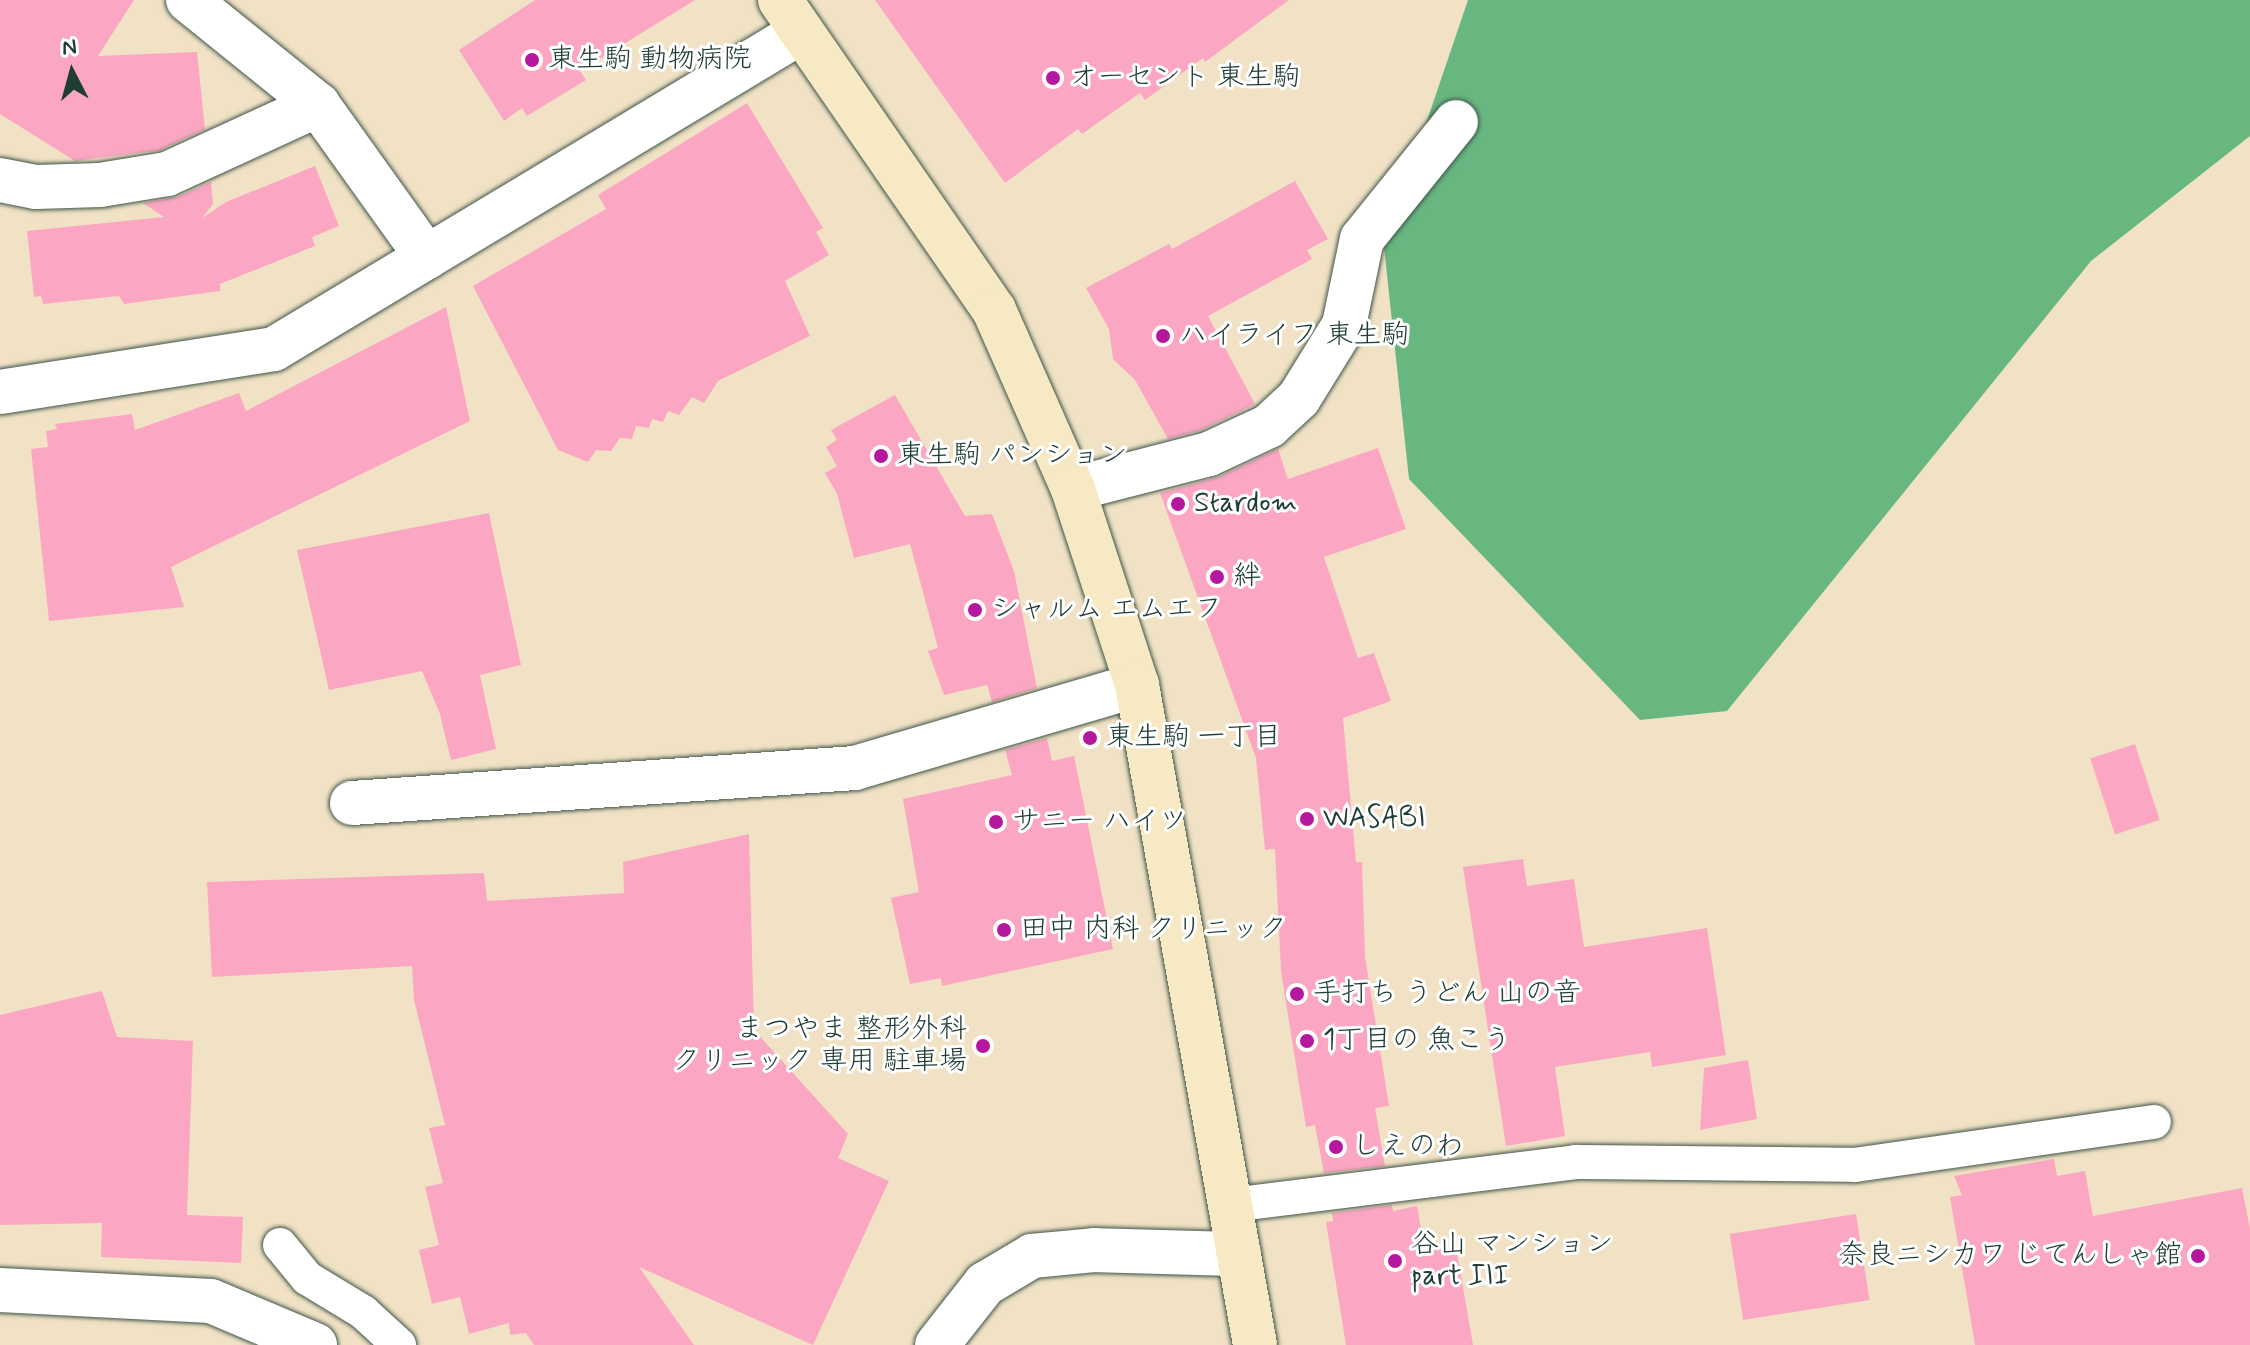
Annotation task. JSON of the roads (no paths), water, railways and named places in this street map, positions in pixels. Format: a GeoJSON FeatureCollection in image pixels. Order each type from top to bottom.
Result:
{"type":"FeatureCollection","features":[{"type":"Feature","properties":{"kind":"street"},"geometry":{"type":"LineString","coordinates":[[188,0],[318,105],[427,257]]}},
{"type":"Feature","properties":{"kind":"street"},"geometry":{"type":"LineString","coordinates":[[0,392],[274,349],[427,257],[791,16],[994,310],[1073,489],[1137,685],[1255,1345]]}},
{"type":"Feature","properties":{"kind":"street"},"geometry":{"type":"LineString","coordinates":[[0,180],[36,187],[100,185],[167,174],[318,105]]}},
{"type":"Feature","properties":{"kind":"street"},"geometry":{"type":"LineString","coordinates":[[1073,489],[1209,454],[1269,426],[1299,398],[1344,325],[1362,239],[1456,122]]}},
{"type":"Feature","properties":{"kind":"street"},"geometry":{"type":"LineString","coordinates":[[352,803],[855,768],[1137,685]]}},
{"type":"Feature","properties":{"kind":"street"},"geometry":{"type":"LineString","coordinates":[[937,1345],[985,1284],[1032,1256],[1094,1250],[1239,1254]]}},
{"type":"Feature","properties":{"kind":"street"},"geometry":{"type":"LineString","coordinates":[[0,1290],[211,1301],[315,1345]]}},
{"type":"Feature","properties":{"kind":"lane"},"geometry":{"type":"LineString","coordinates":[[0,392],[0,399]]}},
{"type":"Feature","properties":{"kind":"lane"},"geometry":{"type":"LineString","coordinates":[[1231,1205],[1575,1162],[1855,1165],[2154,1122]]}},
{"type":"Feature","properties":{"kind":"lane"},"geometry":{"type":"LineString","coordinates":[[280,1245],[307,1278],[363,1312],[399,1345]]}},
{"type":"Feature","properties":{"kind":"place","name":"東生駒 動物病院"},"geometry":{"type":"Point","coordinates":[532,60]}},
{"type":"Feature","properties":{"kind":"place","name":"オーセント 東生駒"},"geometry":{"type":"Point","coordinates":[1053,78]}},
{"type":"Feature","properties":{"kind":"place","name":"ハイライフ 東生駒"},"geometry":{"type":"Point","coordinates":[1163,336]}},
{"type":"Feature","properties":{"kind":"place","name":"東生駒 パンション"},"geometry":{"type":"Point","coordinates":[881,456]}},
{"type":"Feature","properties":{"kind":"place","name":"Stardom"},"geometry":{"type":"Point","coordinates":[1178,504]}},
{"type":"Feature","properties":{"kind":"place","name":"絆"},"geometry":{"type":"Point","coordinates":[1217,577]}},
{"type":"Feature","properties":{"kind":"place","name":"シャルム エムエフ"},"geometry":{"type":"Point","coordinates":[975,610]}},
{"type":"Feature","properties":{"kind":"place","name":"東生駒 一丁目"},"geometry":{"type":"Point","coordinates":[1090,738]}},
{"type":"Feature","properties":{"kind":"place","name":"WASABI"},"geometry":{"type":"Point","coordinates":[1307,819]}},
{"type":"Feature","properties":{"kind":"place","name":"サニー ハイツ"},"geometry":{"type":"Point","coordinates":[996,822]}},
{"type":"Feature","properties":{"kind":"place","name":"田中 内科 クリニック"},"geometry":{"type":"Point","coordinates":[1004,930]}},
{"type":"Feature","properties":{"kind":"place","name":"手打ち うどん 山の音"},"geometry":{"type":"Point","coordinates":[1297,994]}},
{"type":"Feature","properties":{"kind":"place","name":"1丁目の 魚こう"},"geometry":{"type":"Point","coordinates":[1307,1041]}},
{"type":"Feature","properties":{"kind":"place","name":"まつやま 整形外科 クリニック 専用 駐車場"},"geometry":{"type":"Point","coordinates":[983,1046]}},
{"type":"Feature","properties":{"kind":"place","name":"しえのわ"},"geometry":{"type":"Point","coordinates":[1336,1147]}},
{"type":"Feature","properties":{"kind":"place","name":"奈良ニシカワ じてんしゃ館"},"geometry":{"type":"Point","coordinates":[2198,1256]}},
{"type":"Feature","properties":{"kind":"place","name":"谷山 マンション part III"},"geometry":{"type":"Point","coordinates":[1395,1261]}}]}
